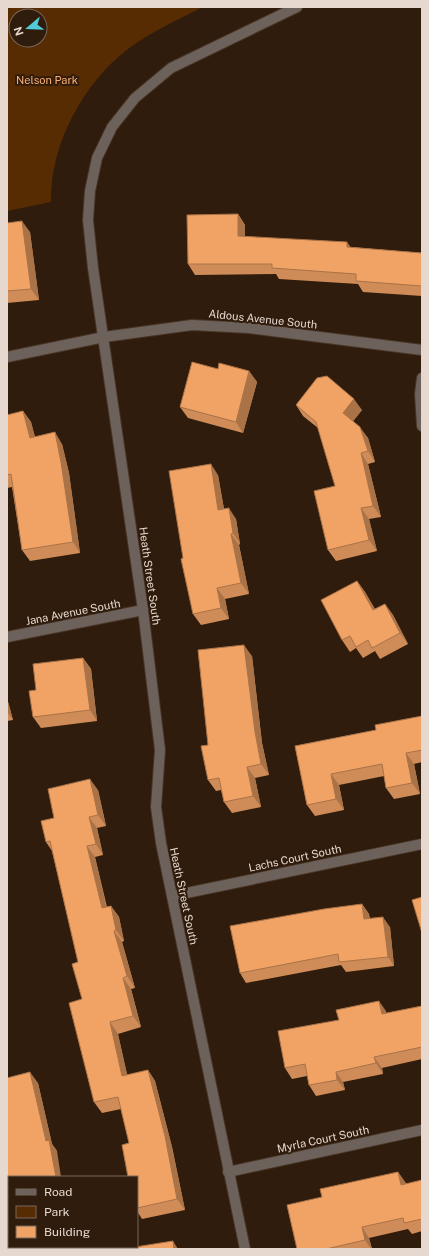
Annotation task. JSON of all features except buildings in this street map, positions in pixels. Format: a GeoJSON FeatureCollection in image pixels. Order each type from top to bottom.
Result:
{"type":"FeatureCollection","features":[{"type":"Feature","properties":{"kind":"street","name":"Heath Street South"},"geometry":{"type":"LineString","coordinates":[[245,1249],[161,843],[156,806],[160,750],[143,610],[93,268],[88,220],[90,191],[97,158],[112,127],[135,98],[171,68],[297,7]]}},
{"type":"Feature","properties":{"kind":"street","name":"Aldous Avenue South"},"geometry":{"type":"LineString","coordinates":[[7,358],[104,337],[192,325],[249,328],[422,350]]}},
{"type":"Feature","properties":{"kind":"street"},"geometry":{"type":"LineString","coordinates":[[422,378],[420,394],[422,426]]}},
{"type":"Feature","properties":{"kind":"street","name":"Jana Avenue South"},"geometry":{"type":"LineString","coordinates":[[7,637],[143,610]]}},
{"type":"Feature","properties":{"kind":"street","name":"Lachs Court South"},"geometry":{"type":"LineString","coordinates":[[172,896],[422,844]]}},
{"type":"Feature","properties":{"kind":"street","name":"Myrla Court South"},"geometry":{"type":"LineString","coordinates":[[228,1172],[422,1130]]}},
{"type":"Feature","properties":{"kind":"green space","name":"Nelson Park"},"geometry":{"type":"Polygon","coordinates":[[[7,7],[203,7],[164,26],[128,49],[97,79],[72,117],[63,138],[56,159],[52,180],[51,202],[7,211],[7,7]]]}}]}
